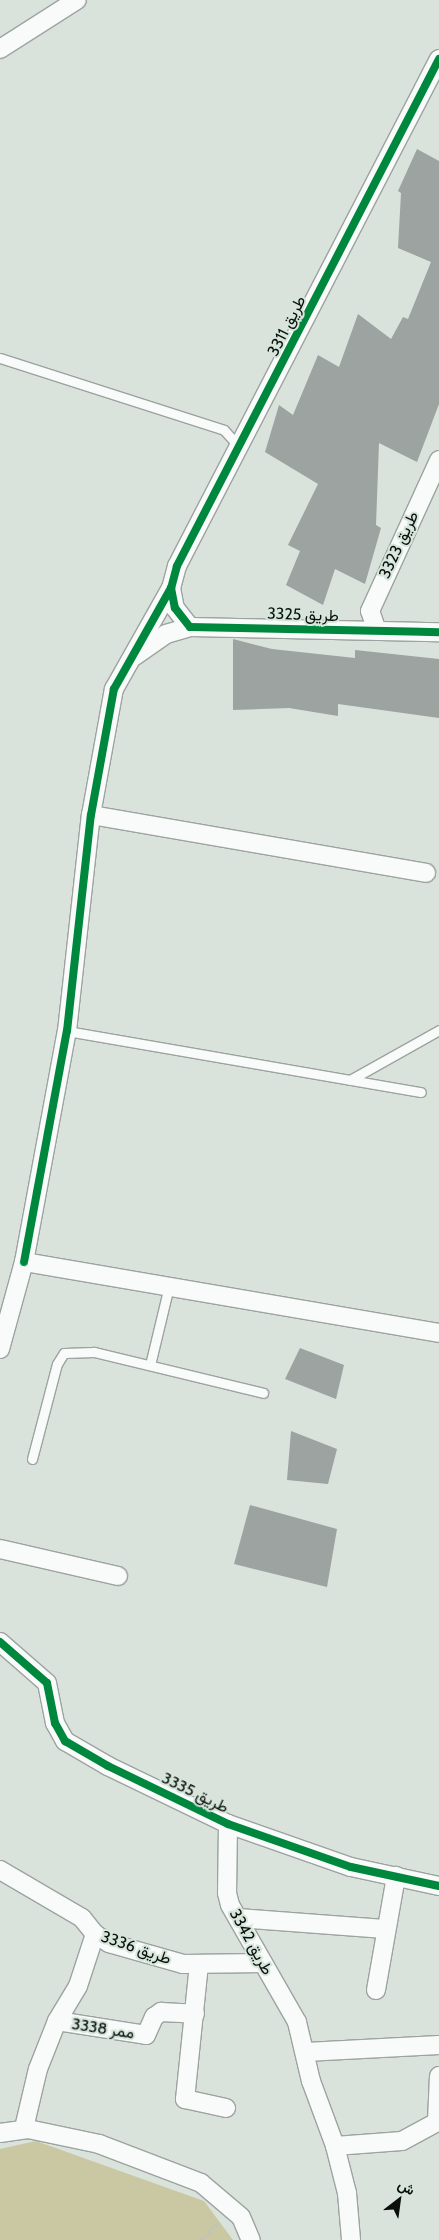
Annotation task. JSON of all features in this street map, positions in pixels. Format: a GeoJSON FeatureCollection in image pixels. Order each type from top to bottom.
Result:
{"type":"FeatureCollection","features":[{"type":"Feature","properties":{"kind":"street"},"geometry":{"type":"LineString","coordinates":[[0,49],[77,0]]}},
{"type":"Feature","properties":{"kind":"street","name":"طريق 3311"},"geometry":{"type":"LineString","coordinates":[[190,626],[175,608],[171,588],[177,566],[240,448],[439,59]]}},
{"type":"Feature","properties":{"kind":"street","name":"طريق 3323"},"geometry":{"type":"LineString","coordinates":[[377,631],[370,611],[439,460]]}},
{"type":"Feature","properties":{"kind":"street"},"geometry":{"type":"LineString","coordinates":[[0,1348],[24,1262],[67,1031],[91,815],[114,689],[171,588]]}},
{"type":"Feature","properties":{"kind":"street"},"geometry":{"type":"LineString","coordinates":[[126,665],[151,643],[190,626]]}},
{"type":"Feature","properties":{"kind":"street","name":"طريق 3325"},"geometry":{"type":"LineString","coordinates":[[190,626],[439,632]]}},
{"type":"Feature","properties":{"kind":"street"},"geometry":{"type":"LineString","coordinates":[[91,815],[426,873]]}},
{"type":"Feature","properties":{"kind":"street"},"geometry":{"type":"LineString","coordinates":[[24,1262],[439,1332]]}},
{"type":"Feature","properties":{"kind":"street"},"geometry":{"type":"LineString","coordinates":[[0,1549],[118,1576]]}},
{"type":"Feature","properties":{"kind":"street","name":"طريق 3335"},"geometry":{"type":"LineString","coordinates":[[0,1642],[47,1683],[55,1723],[64,1741],[108,1766],[228,1824],[351,1867],[439,1886]]}},
{"type":"Feature","properties":{"kind":"street","name":"طريق 3342"},"geometry":{"type":"LineString","coordinates":[[228,1824],[227,1893],[238,1918],[297,2022],[306,2052],[311,2081],[335,2146],[348,2193],[351,2240]]}},
{"type":"Feature","properties":{"kind":"street","name":"طريق 3336"},"geometry":{"type":"LineString","coordinates":[[0,1870],[82,1918],[95,1934],[109,1942],[164,1960],[199,1964],[263,1964]]}},
{"type":"Feature","properties":{"kind":"street"},"geometry":{"type":"LineString","coordinates":[[376,1990],[385,1929],[396,1876]]}},
{"type":"Feature","properties":{"kind":"street"},"geometry":{"type":"LineString","coordinates":[[238,1918],[385,1929]]}},
{"type":"Feature","properties":{"kind":"street"},"geometry":{"type":"LineString","coordinates":[[28,2129],[24,2128],[38,2069],[57,2021],[78,1986],[95,1934]]}},
{"type":"Feature","properties":{"kind":"street"},"geometry":{"type":"LineString","coordinates":[[199,1964],[195,2014],[184,2099],[226,2108]]}},
{"type":"Feature","properties":{"kind":"street","name":"ممر 3338"},"geometry":{"type":"LineString","coordinates":[[57,2021],[146,2035],[154,2018],[161,2012],[195,2014]]}},
{"type":"Feature","properties":{"kind":"street"},"geometry":{"type":"LineString","coordinates":[[306,2052],[439,2045]]}},
{"type":"Feature","properties":{"kind":"street"},"geometry":{"type":"LineString","coordinates":[[335,2146],[402,2141],[438,2121],[439,2076]]}},
{"type":"Feature","properties":{"kind":"street"},"geometry":{"type":"LineString","coordinates":[[3,2130],[28,2129],[99,2144],[201,2183],[241,2217],[251,2240]]}},
{"type":"Feature","properties":{"kind":"lane"},"geometry":{"type":"LineString","coordinates":[[0,358],[224,430],[240,448]]}},
{"type":"Feature","properties":{"kind":"lane"},"geometry":{"type":"LineString","coordinates":[[350,1080],[439,1030]]}},
{"type":"Feature","properties":{"kind":"lane"},"geometry":{"type":"LineString","coordinates":[[67,1031],[421,1092]]}},
{"type":"Feature","properties":{"kind":"lane"},"geometry":{"type":"LineString","coordinates":[[150,1365],[169,1286]]}},
{"type":"Feature","properties":{"kind":"lane"},"geometry":{"type":"LineString","coordinates":[[32,1459],[57,1364],[64,1353],[94,1352],[263,1393]]}},
{"type":"Feature","properties":{"kind":"shaded area"},"geometry":{"type":"Polygon","coordinates":[[[36,2141],[204,2201],[233,2240],[0,2240],[0,2149],[36,2141]]]}},
{"type":"Feature","properties":{"kind":"building"},"geometry":{"type":"Polygon","coordinates":[[[417,149],[439,161],[439,404],[417,462],[379,443],[376,525],[381,528],[365,584],[335,569],[323,605],[286,585],[300,551],[288,545],[318,484],[265,452],[279,405],[293,415],[318,355],[339,367],[358,314],[391,339],[403,317],[408,319],[431,262],[398,248],[401,193],[398,191],[417,149]]]}},
{"type":"Feature","properties":{"kind":"building"},"geometry":{"type":"Polygon","coordinates":[[[233,639],[272,649],[355,658],[355,650],[439,659],[439,718],[338,704],[338,716],[289,708],[233,710],[233,639]]]}},
{"type":"Feature","properties":{"kind":"building"},"geometry":{"type":"Polygon","coordinates":[[[300,1348],[344,1365],[336,1399],[285,1379],[300,1348]]]}},
{"type":"Feature","properties":{"kind":"building"},"geometry":{"type":"Polygon","coordinates":[[[291,1431],[337,1449],[328,1484],[287,1480],[291,1431]]]}},
{"type":"Feature","properties":{"kind":"building"},"geometry":{"type":"Polygon","coordinates":[[[250,1505],[337,1529],[327,1587],[234,1564],[250,1505]]]}},
{"type":"Feature","properties":{"kind":"cycle path"},"geometry":{"type":"LineString","coordinates":[[439,59],[177,566],[171,588],[175,608],[190,627],[439,632]]}},
{"type":"Feature","properties":{"kind":"cycle path"},"geometry":{"type":"LineString","coordinates":[[24,1262],[67,1031],[91,815],[114,689],[171,588]]}},
{"type":"Feature","properties":{"kind":"cycle path"},"geometry":{"type":"LineString","coordinates":[[0,1642],[47,1683],[55,1723],[65,1741],[108,1766],[228,1824],[351,1867],[439,1886]]}}]}
